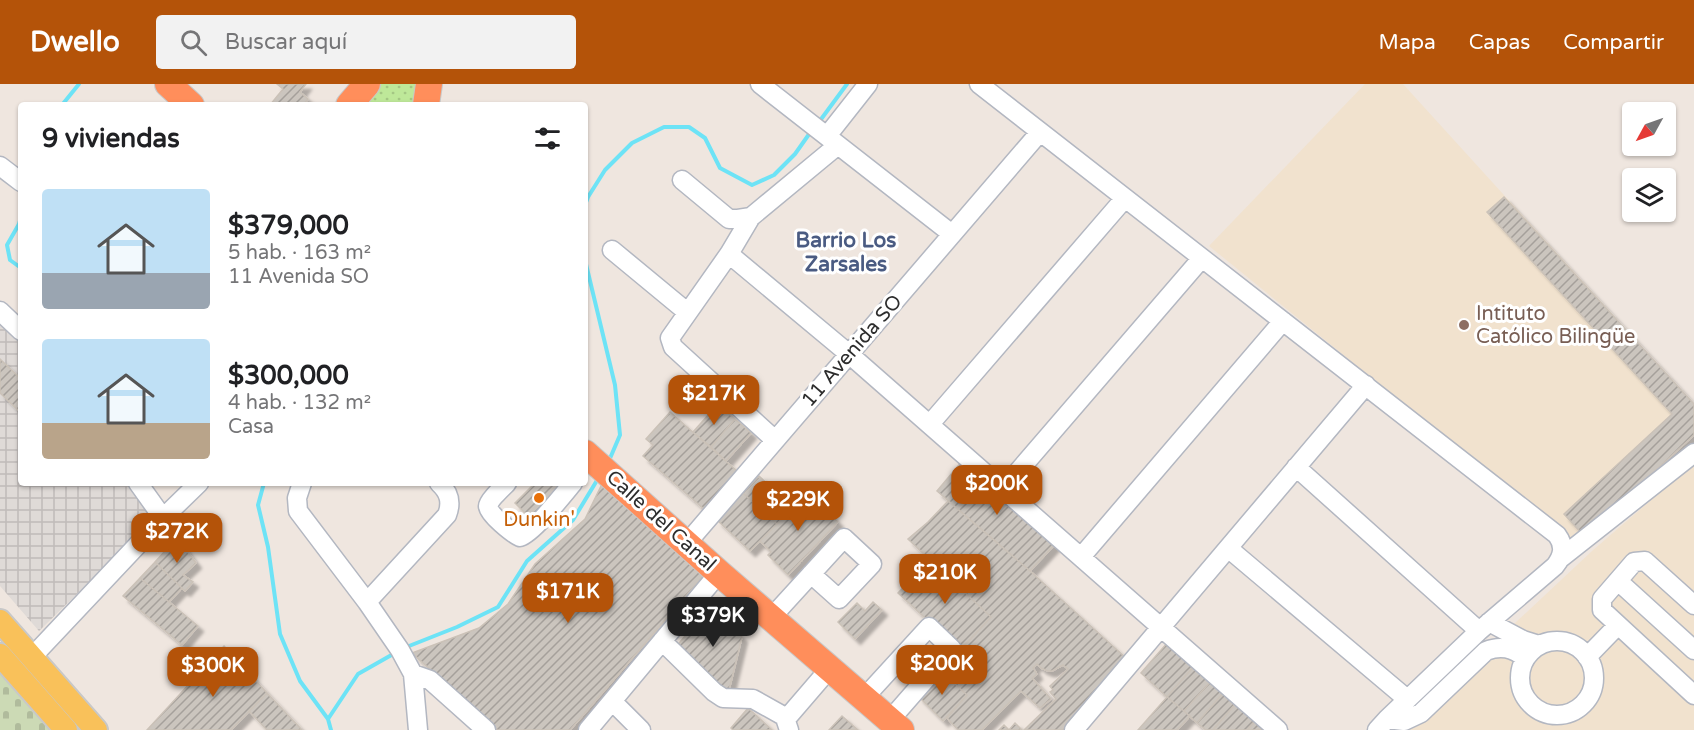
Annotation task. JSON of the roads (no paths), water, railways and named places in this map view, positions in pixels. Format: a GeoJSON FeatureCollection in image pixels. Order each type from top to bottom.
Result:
{"type":"FeatureCollection","features":[{"type":"Feature","properties":{"kind":"highway"},"geometry":{"type":"LineString","coordinates":[[168,84],[188,102]]}},
{"type":"Feature","properties":{"kind":"highway"},"geometry":{"type":"LineString","coordinates":[[352,102],[368,84]]}},
{"type":"Feature","properties":{"kind":"highway"},"geometry":{"type":"LineString","coordinates":[[426,102],[429,84]]}},
{"type":"Feature","properties":{"kind":"highway","name":"Calle del Canal"},"geometry":{"type":"LineString","coordinates":[[594,465],[895,725]]}},
{"type":"Feature","properties":{"kind":"main road"},"geometry":{"type":"LineString","coordinates":[[0,621],[96,730]]}},
{"type":"Feature","properties":{"kind":"main road"},"geometry":{"type":"LineString","coordinates":[[0,655],[66,730]]}},
{"type":"Feature","properties":{"kind":"street"},"geometry":{"type":"LineString","coordinates":[[760,84],[952,234]]}},
{"type":"Feature","properties":{"kind":"street"},"geometry":{"type":"LineString","coordinates":[[775,440],[673,347],[670,338],[729,254],[751,217],[822,133],[868,84]]}},
{"type":"Feature","properties":{"kind":"street"},"geometry":{"type":"LineString","coordinates":[[979,84],[1557,535],[1562,548],[1561,558]]}},
{"type":"Feature","properties":{"kind":"street","name":"11 Avenida SO"},"geometry":{"type":"LineString","coordinates":[[687,543],[1040,132]]}},
{"type":"Feature","properties":{"kind":"street"},"geometry":{"type":"LineString","coordinates":[[682,180],[729,219],[751,217]]}},
{"type":"Feature","properties":{"kind":"street"},"geometry":{"type":"LineString","coordinates":[[930,424],[1125,198]]}},
{"type":"Feature","properties":{"kind":"street"},"geometry":{"type":"LineString","coordinates":[[612,250],[687,312]]}},
{"type":"Feature","properties":{"kind":"street"},"geometry":{"type":"LineString","coordinates":[[729,254],[930,424],[1278,730]]}},
{"type":"Feature","properties":{"kind":"street"},"geometry":{"type":"LineString","coordinates":[[1003,489],[1202,258]]}},
{"type":"Feature","properties":{"kind":"street"},"geometry":{"type":"LineString","coordinates":[[0,311],[18,328]]}},
{"type":"Feature","properties":{"kind":"street"},"geometry":{"type":"LineString","coordinates":[[1081,557],[1283,321]]}},
{"type":"Feature","properties":{"kind":"street"},"geometry":{"type":"LineString","coordinates":[[1074,730],[1366,385]]}},
{"type":"Feature","properties":{"kind":"street"},"geometry":{"type":"LineString","coordinates":[[1382,725],[1484,626],[1555,566],[1561,558],[1694,453]]}},
{"type":"Feature","properties":{"kind":"street"},"geometry":{"type":"LineString","coordinates":[[1296,467],[1484,626],[1539,645]]}},
{"type":"Feature","properties":{"kind":"street"},"geometry":{"type":"LineString","coordinates":[[140,486],[163,518]]}},
{"type":"Feature","properties":{"kind":"street"},"geometry":{"type":"LineString","coordinates":[[32,657],[196,486]]}},
{"type":"Feature","properties":{"kind":"street"},"geometry":{"type":"LineString","coordinates":[[301,486],[297,498],[298,511],[367,602],[400,650],[413,674],[418,730]]}},
{"type":"Feature","properties":{"kind":"street"},"geometry":{"type":"LineString","coordinates":[[367,602],[447,515],[449,498],[441,486]]}},
{"type":"Feature","properties":{"kind":"street"},"geometry":{"type":"LineString","coordinates":[[504,486],[489,503],[488,508],[520,537],[533,528],[570,486]]}},
{"type":"Feature","properties":{"kind":"street"},"geometry":{"type":"LineString","coordinates":[[1228,548],[1407,699]]}},
{"type":"Feature","properties":{"kind":"street"},"geometry":{"type":"LineString","coordinates":[[1694,605],[1645,561],[1634,562],[1602,598],[1602,610],[1694,695]]}},
{"type":"Feature","properties":{"kind":"street"},"geometry":{"type":"LineString","coordinates":[[588,730],[719,573]]}},
{"type":"Feature","properties":{"kind":"street"},"geometry":{"type":"LineString","coordinates":[[771,618],[812,574]]}},
{"type":"Feature","properties":{"kind":"street"},"geometry":{"type":"LineString","coordinates":[[1618,581],[1694,650]]}},
{"type":"Feature","properties":{"kind":"street"},"geometry":{"type":"LineString","coordinates":[[1587,657],[1618,625]]}},
{"type":"Feature","properties":{"kind":"street"},"geometry":{"type":"LineString","coordinates":[[864,698],[929,627],[952,649],[895,725]]}},
{"type":"Feature","properties":{"kind":"street"},"geometry":{"type":"LineString","coordinates":[[662,641],[723,698],[753,699],[788,724],[830,668]]}},
{"type":"Feature","properties":{"kind":"street"},"geometry":{"type":"LineString","coordinates":[[1557,641],[1566,642],[1582,650],[1587,657],[1594,674],[1592,691],[1588,699],[1575,711],[1558,715],[1540,711],[1527,700],[1520,684],[1521,666],[1531,651],[1539,645],[1557,641]]}},
{"type":"Feature","properties":{"kind":"street"},"geometry":{"type":"LineString","coordinates":[[1382,725],[1404,721],[1421,713],[1486,651],[1493,648],[1507,648],[1525,658]]}},
{"type":"Feature","properties":{"kind":"street"},"geometry":{"type":"LineString","coordinates":[[413,674],[430,680],[486,730]]}},
{"type":"Feature","properties":{"kind":"street"},"geometry":{"type":"LineString","coordinates":[[612,701],[641,730]]}},
{"type":"Feature","properties":{"kind":"waterway"},"geometry":{"type":"LineString","coordinates":[[64,102],[79,84]]}},
{"type":"Feature","properties":{"kind":"waterway"},"geometry":{"type":"LineString","coordinates":[[819,122],[847,84]]}},
{"type":"Feature","properties":{"kind":"waterway"},"geometry":{"type":"LineString","coordinates":[[588,197],[605,170],[632,143],[664,127],[689,127],[705,138],[720,168],[752,185],[774,175],[795,154],[812,130]]}},
{"type":"Feature","properties":{"kind":"waterway"},"geometry":{"type":"LineString","coordinates":[[18,226],[7,245],[10,260],[18,266]]}},
{"type":"Feature","properties":{"kind":"waterway"},"geometry":{"type":"LineString","coordinates":[[588,272],[615,385],[620,435],[608,463]]}},
{"type":"Feature","properties":{"kind":"waterway"},"geometry":{"type":"LineString","coordinates":[[404,648],[457,627],[498,607],[527,561],[573,520],[599,477]]}},
{"type":"Feature","properties":{"kind":"waterway"},"geometry":{"type":"LineString","coordinates":[[263,486],[258,505],[268,547],[280,634],[300,681],[328,719],[331,730]]}},
{"type":"Feature","properties":{"kind":"waterway"},"geometry":{"type":"LineString","coordinates":[[328,719],[358,674],[395,653]]}},
{"type":"Feature","properties":{"kind":"place","name":"Intituto Católico Bilingüe"},"geometry":{"type":"Point","coordinates":[1464,325]}},
{"type":"Feature","properties":{"kind":"place","name":"Dunkin'"},"geometry":{"type":"Point","coordinates":[539,498]}},
{"type":"Feature","properties":{"kind":"district","name":"Barrio Los Zarsales"},"geometry":{"type":"Point","coordinates":[846,252]}}]}
